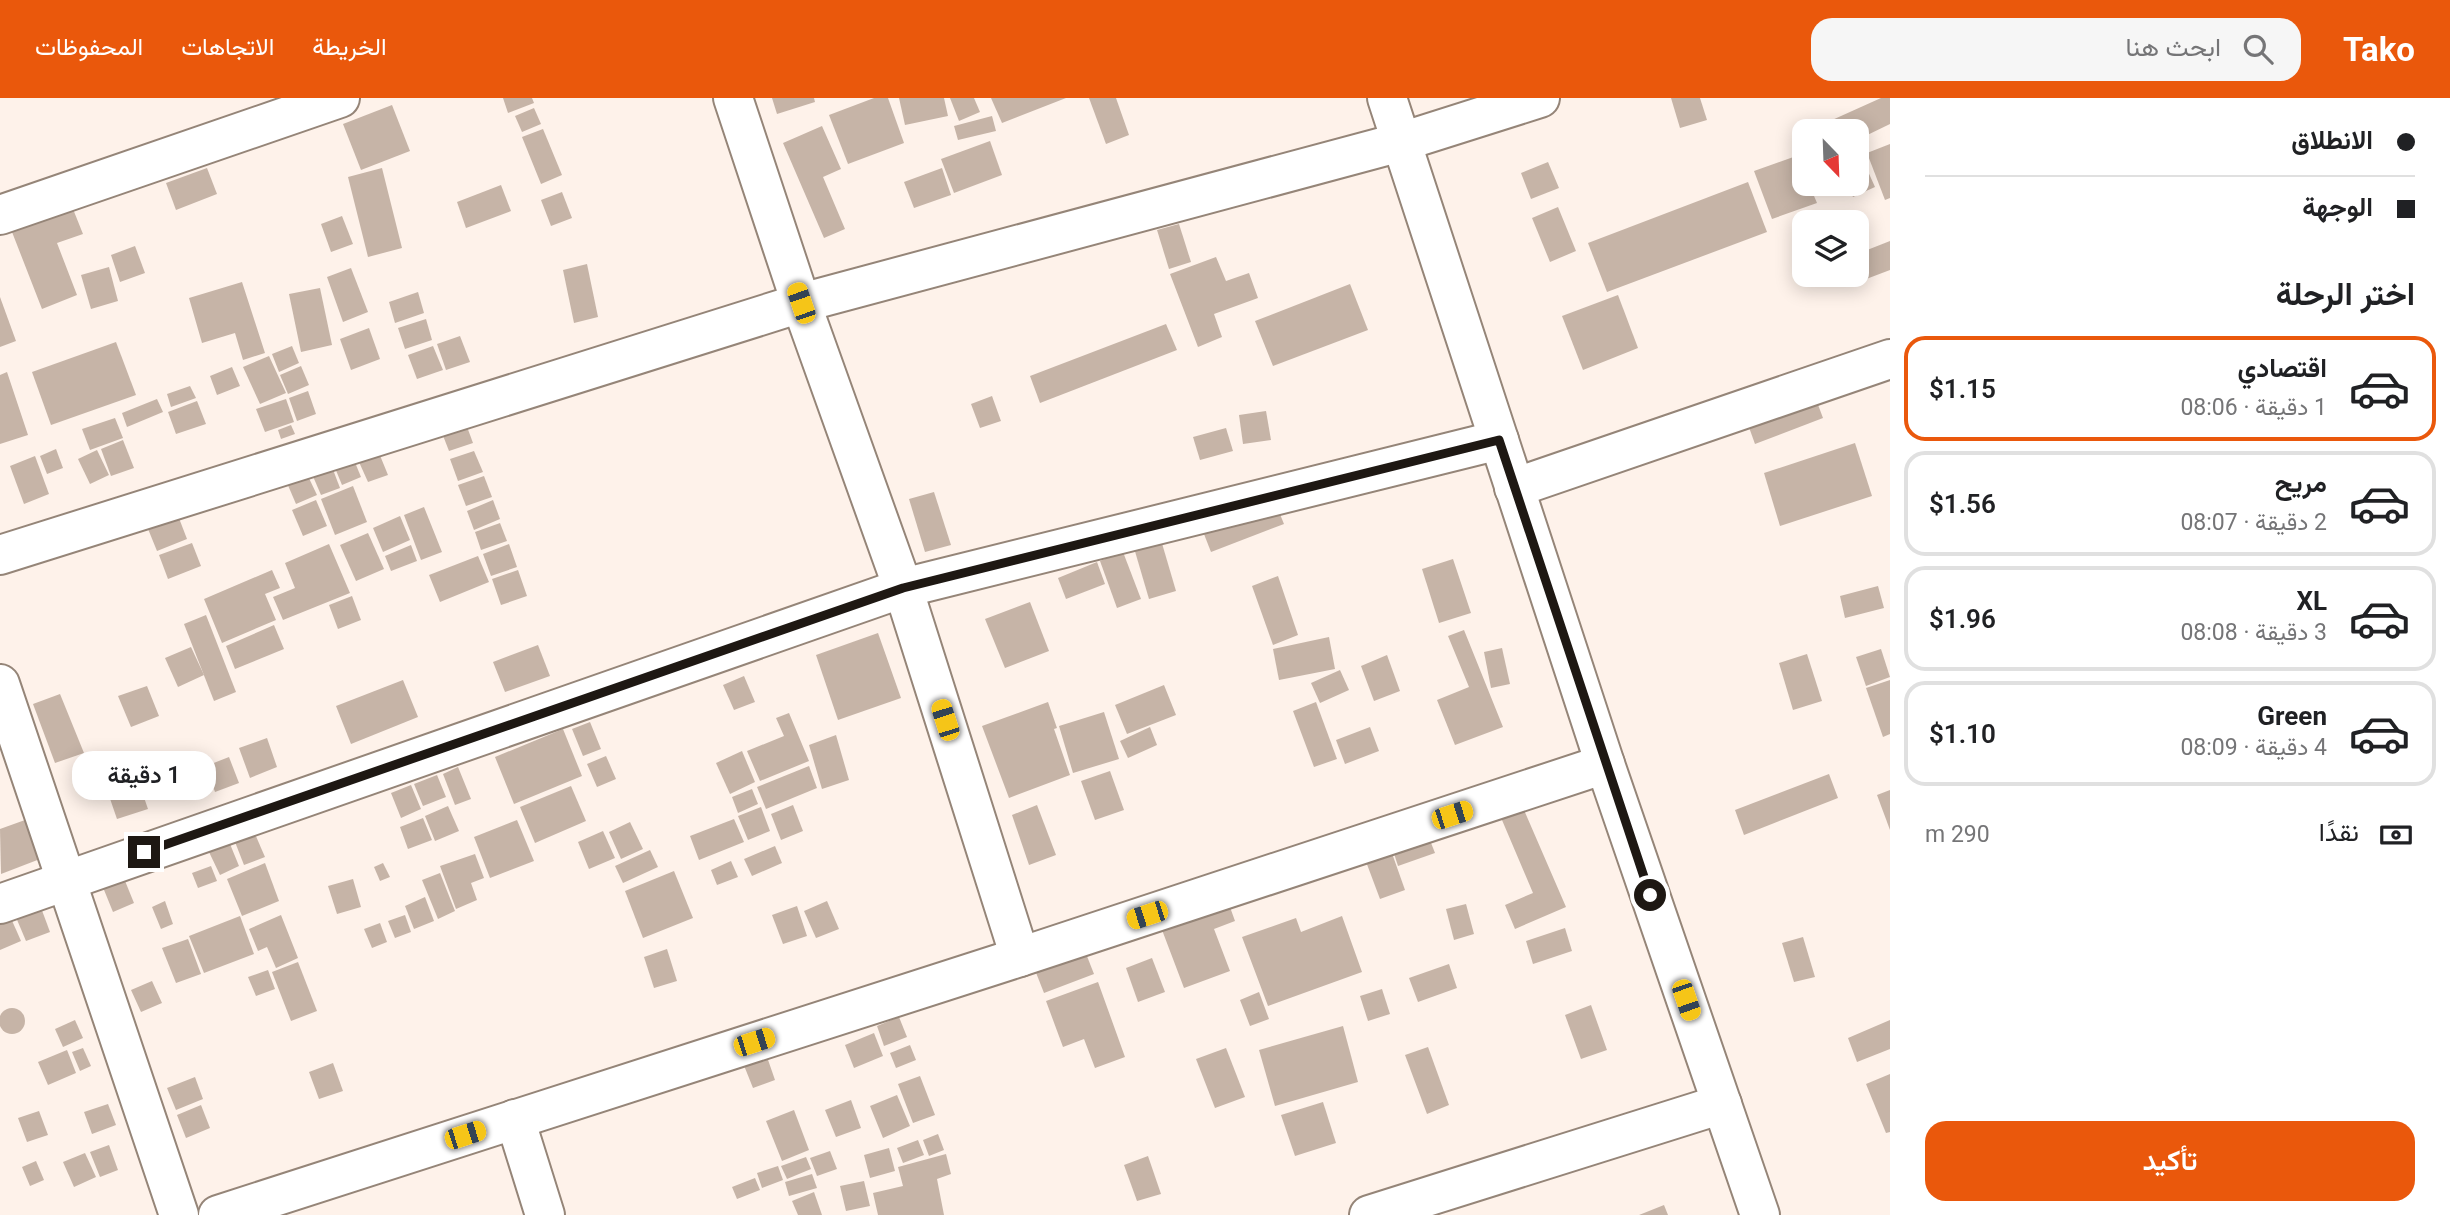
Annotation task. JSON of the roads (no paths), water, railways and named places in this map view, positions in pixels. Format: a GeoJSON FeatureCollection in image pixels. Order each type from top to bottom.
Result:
{"type":"FeatureCollection","features":[{"type":"Feature","properties":{"kind":"street"},"geometry":{"type":"LineString","coordinates":[[0,215],[340,98]]}},
{"type":"Feature","properties":{"kind":"street"},"geometry":{"type":"LineString","coordinates":[[733,98],[801,303],[903,588],[1020,957]]}},
{"type":"Feature","properties":{"kind":"street"},"geometry":{"type":"LineString","coordinates":[[1387,98],[1605,764],[1760,1215]]}},
{"type":"Feature","properties":{"kind":"street"},"geometry":{"type":"LineString","coordinates":[[0,555],[801,303],[1401,142],[1540,98]]}},
{"type":"Feature","properties":{"kind":"street"},"geometry":{"type":"LineString","coordinates":[[1514,488],[1890,359]]}},
{"type":"Feature","properties":{"kind":"street"},"geometry":{"type":"LineString","coordinates":[[0,904],[903,588],[1499,440]]}},
{"type":"Feature","properties":{"kind":"street"},"geometry":{"type":"LineString","coordinates":[[0,684],[178,1215]]}},
{"type":"Feature","properties":{"kind":"street"},"geometry":{"type":"LineString","coordinates":[[218,1215],[1020,957],[1605,764]]}},
{"type":"Feature","properties":{"kind":"street"},"geometry":{"type":"LineString","coordinates":[[1369,1215],[1722,1104]]}},
{"type":"Feature","properties":{"kind":"street"},"geometry":{"type":"LineString","coordinates":[[515,1119],[545,1215]]}}]}
